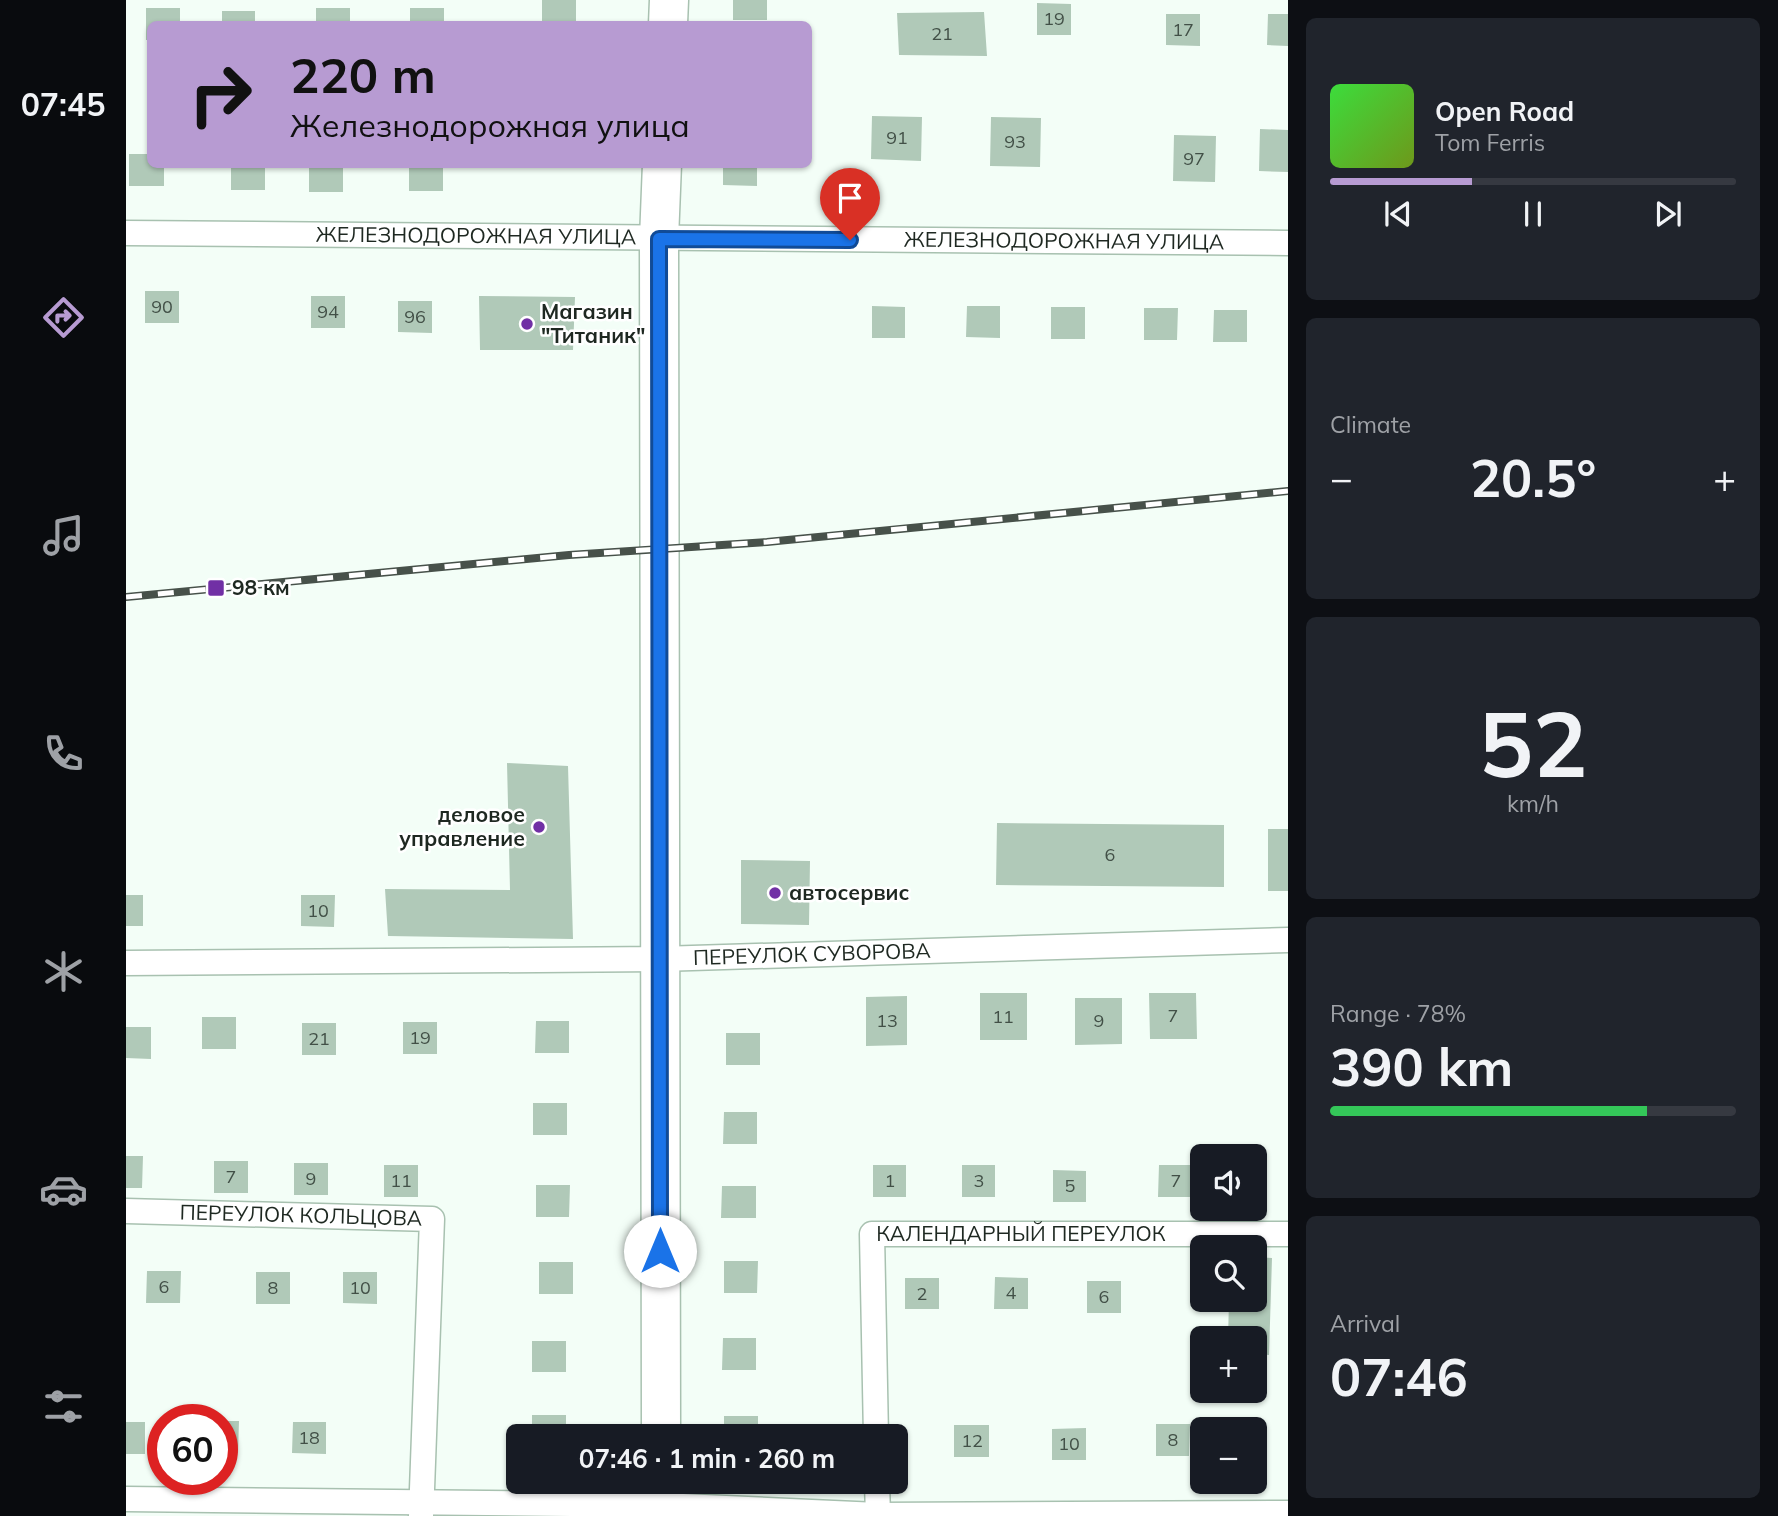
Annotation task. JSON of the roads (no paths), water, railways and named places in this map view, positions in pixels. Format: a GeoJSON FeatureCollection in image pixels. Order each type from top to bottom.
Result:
{"type":"FeatureCollection","features":[{"type":"Feature","properties":{"kind":"main road"},"geometry":{"type":"LineString","coordinates":[[667,21],[668,0]]}},
{"type":"Feature","properties":{"kind":"main road"},"geometry":{"type":"LineString","coordinates":[[661,1424],[659,239],[662,168]]}},
{"type":"Feature","properties":{"kind":"street","name":"ЖЕЛЕЗНОДОРОЖНАЯ УЛИЦА"},"geometry":{"type":"LineString","coordinates":[[126,233],[1288,243]]}},
{"type":"Feature","properties":{"kind":"street","name":"ПЕРЕУЛОК СУВОРОВА"},"geometry":{"type":"LineString","coordinates":[[126,963],[660,959],[1288,940]]}},
{"type":"Feature","properties":{"kind":"street","name":"ПЕРЕУЛОК КОЛЬЦОВА"},"geometry":{"type":"LineString","coordinates":[[126,1211],[432,1219],[421,1510]]}},
{"type":"Feature","properties":{"kind":"street","name":"КАЛЕНДАРНЫЙ ПЕРЕУЛОК"},"geometry":{"type":"LineString","coordinates":[[876,1424],[872,1234],[1288,1234]]}},
{"type":"Feature","properties":{"kind":"street"},"geometry":{"type":"LineString","coordinates":[[877,1494],[878,1515]]}},
{"type":"Feature","properties":{"kind":"street"},"geometry":{"type":"LineString","coordinates":[[126,1499],[421,1510],[661,1501],[878,1515],[1288,1513]]}},
{"type":"Feature","properties":{"kind":"railway"},"geometry":{"type":"LineString","coordinates":[[126,597],[569,555],[767,542],[1288,491]]}},
{"type":"Feature","properties":{"kind":"place","name":"Магазин \"Титаник\""},"geometry":{"type":"Point","coordinates":[527,324]}},
{"type":"Feature","properties":{"kind":"place","name":"98 км"},"geometry":{"type":"Point","coordinates":[216,588]}},
{"type":"Feature","properties":{"kind":"place","name":"деловое управление"},"geometry":{"type":"Point","coordinates":[539,827]}},
{"type":"Feature","properties":{"kind":"place","name":"автосервис"},"geometry":{"type":"Point","coordinates":[775,893]}}]}
